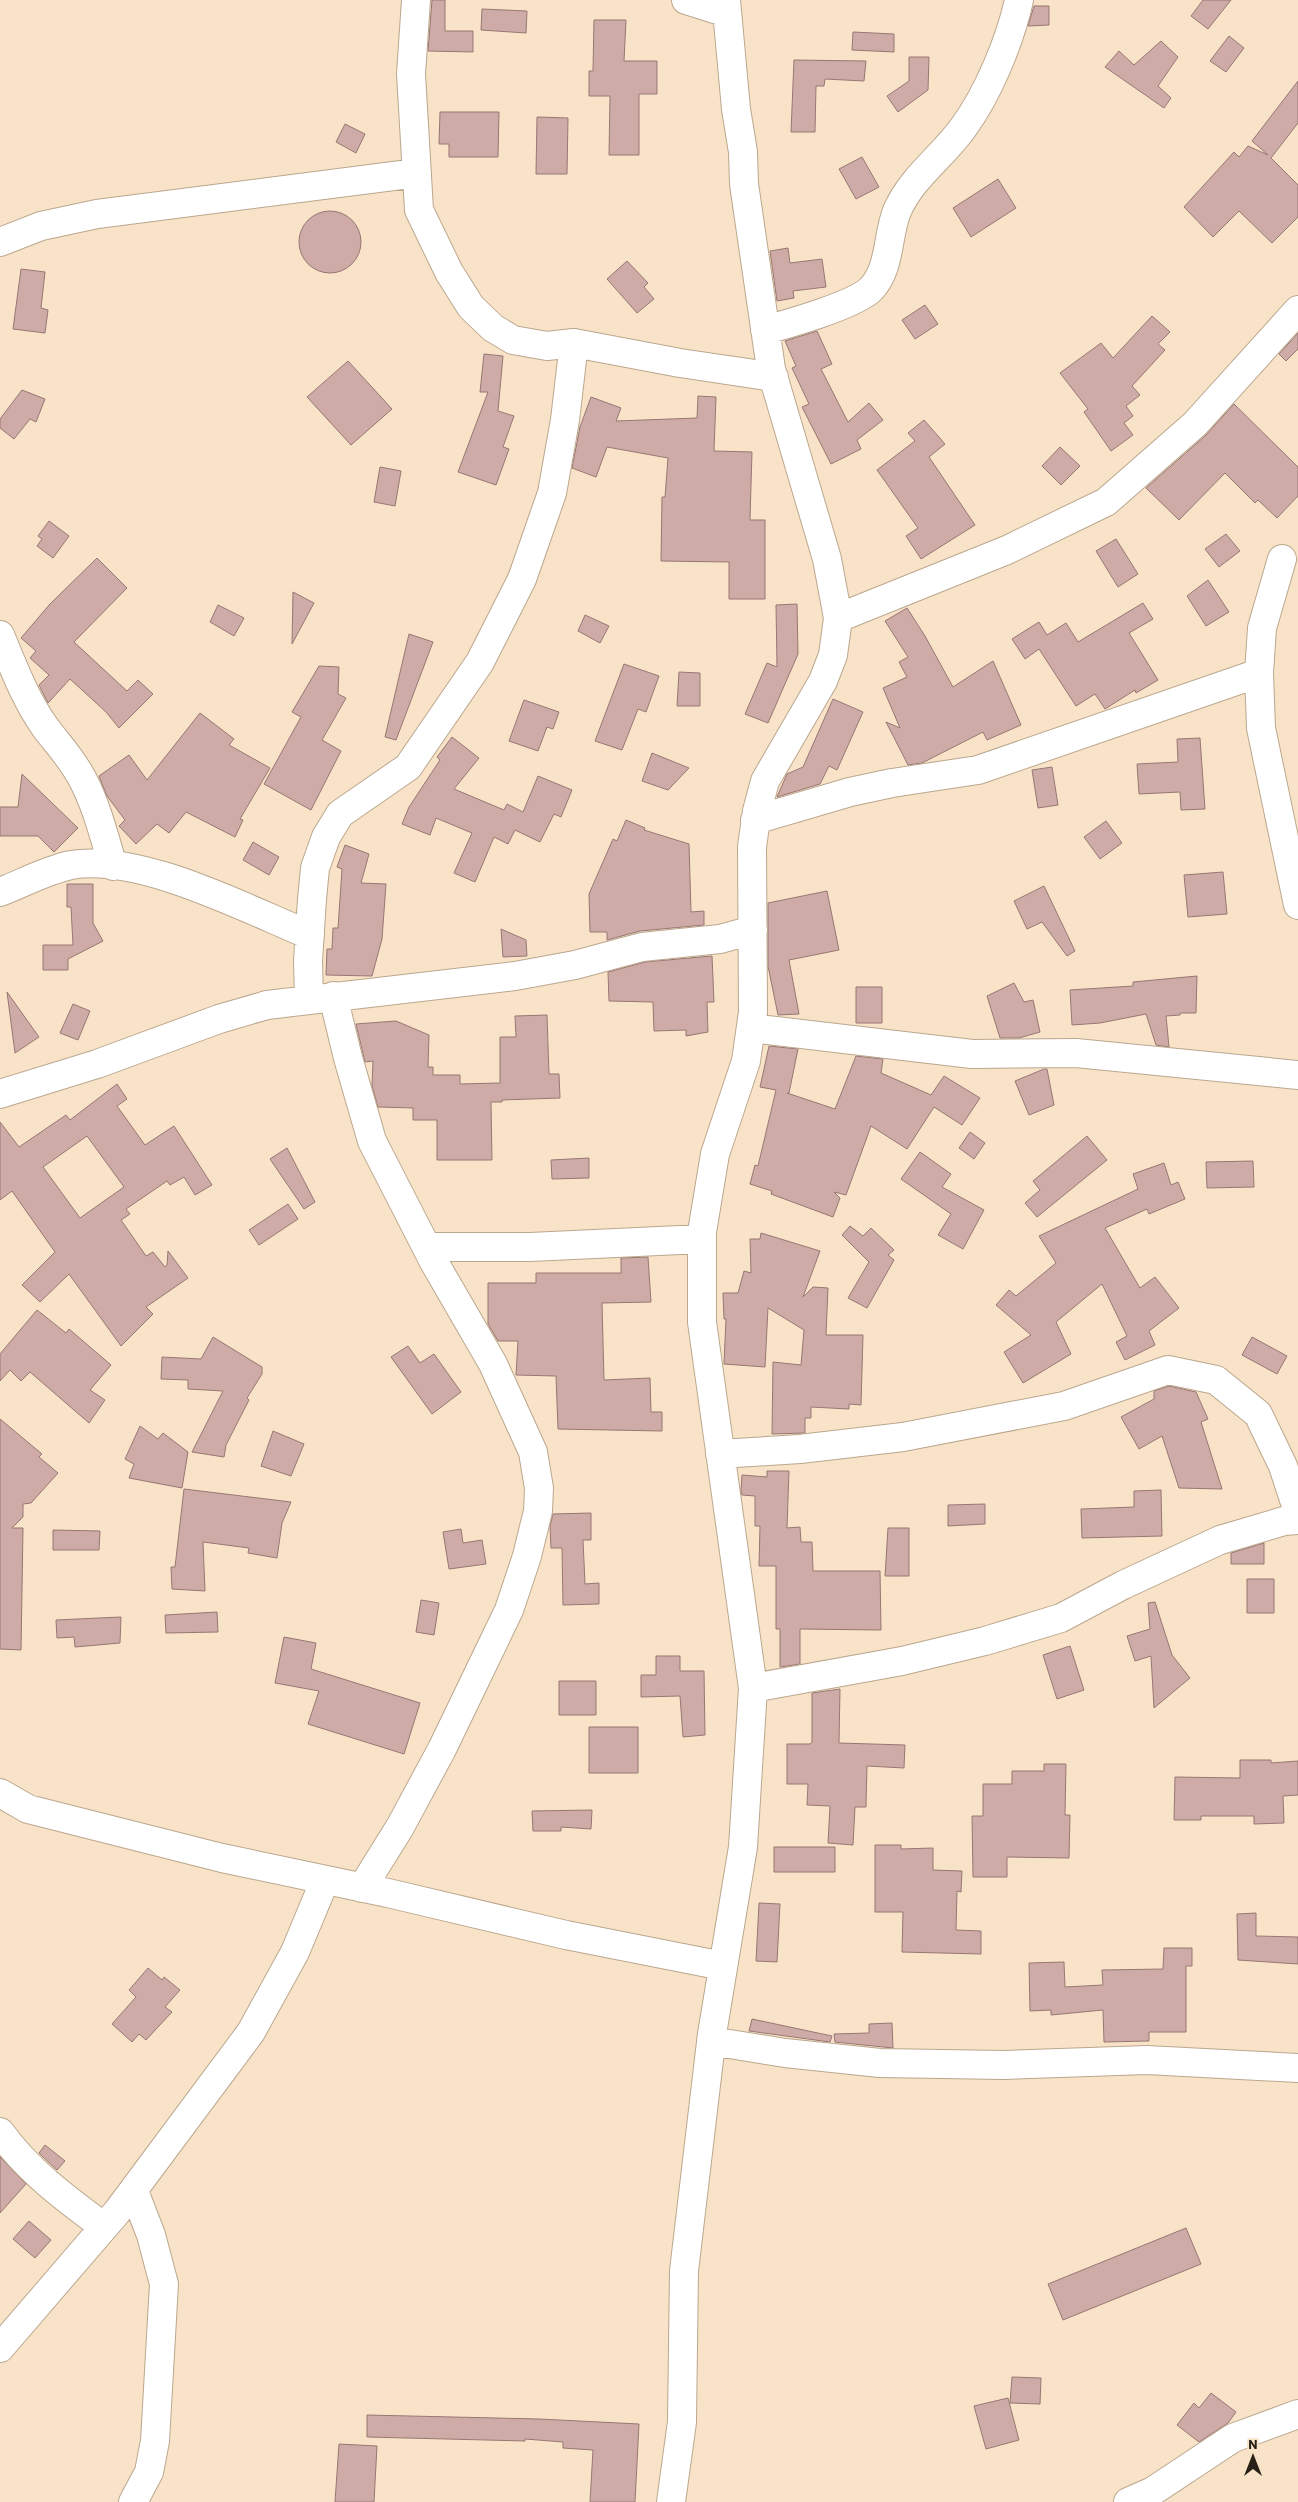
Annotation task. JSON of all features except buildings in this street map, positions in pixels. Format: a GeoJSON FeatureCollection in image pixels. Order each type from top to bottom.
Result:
{"type":"FeatureCollection","features":[{"type":"Feature","properties":{"kind":"street"},"geometry":{"type":"LineString","coordinates":[[416,0],[412,74],[419,210],[449,272],[471,307],[493,328],[513,340],[547,346],[574,342],[680,363],[774,377]]}},
{"type":"Feature","properties":{"kind":"street"},"geometry":{"type":"LineString","coordinates":[[671,2502],[682,2422],[684,2271],[711,2041],[743,1847],[753,1688],[702,1322],[702,1239],[715,1154],[746,1061],[751,1028],[753,1012],[752,847],[756,820],[765,781],[823,681],[833,654],[838,618],[828,559],[774,377],[765,330],[744,184],[743,152],[736,109],[726,7],[686,0]]}},
{"type":"Feature","properties":{"kind":"street"},"geometry":{"type":"LineString","coordinates":[[765,330],[808,318],[870,290],[883,267],[897,212],[909,190],[964,128],[988,85],[1019,0]]}},
{"type":"Feature","properties":{"kind":"street"},"geometry":{"type":"LineString","coordinates":[[0,242],[41,226],[97,214],[417,173]]}},
{"type":"Feature","properties":{"kind":"street"},"geometry":{"type":"LineString","coordinates":[[838,618],[1006,550],[1106,502],[1196,424],[1298,310]]}},
{"type":"Feature","properties":{"kind":"street"},"geometry":{"type":"LineString","coordinates":[[362,1888],[404,1819],[477,1678],[509,1610],[527,1556],[538,1512],[539,1488],[533,1452],[493,1364],[427,1247],[372,1141],[348,1058],[321,998],[310,935],[316,868],[326,837],[340,814],[408,767],[480,662],[522,579],[552,493],[565,420],[574,342]]}},
{"type":"Feature","properties":{"kind":"street"},"geometry":{"type":"LineString","coordinates":[[1282,559],[1262,628],[1259,672],[1261,728],[1298,905]]}},
{"type":"Feature","properties":{"kind":"street"},"geometry":{"type":"LineString","coordinates":[[0,635],[29,701],[46,728],[68,753],[83,780],[97,812],[113,866]]}},
{"type":"Feature","properties":{"kind":"street"},"geometry":{"type":"LineString","coordinates":[[756,820],[850,792],[892,783],[978,770],[1259,672]]}},
{"type":"Feature","properties":{"kind":"street"},"geometry":{"type":"LineString","coordinates":[[0,892],[71,866],[94,864],[113,866],[166,877],[310,935]]}},
{"type":"Feature","properties":{"kind":"street"},"geometry":{"type":"LineString","coordinates":[[0,1094],[97,1064],[219,1019],[268,1005],[436,987],[515,976],[575,965],[642,947],[720,939],[753,930]]}},
{"type":"Feature","properties":{"kind":"street"},"geometry":{"type":"LineString","coordinates":[[751,1028],[972,1054],[1076,1053],[1298,1075]]}},
{"type":"Feature","properties":{"kind":"street"},"geometry":{"type":"LineString","coordinates":[[427,1247],[530,1247],[702,1239]]}},
{"type":"Feature","properties":{"kind":"street"},"geometry":{"type":"LineString","coordinates":[[720,1454],[800,1449],[903,1437],[1064,1406],[1168,1370],[1216,1380],[1258,1414],[1283,1466],[1298,1512]]}},
{"type":"Feature","properties":{"kind":"street"},"geometry":{"type":"LineString","coordinates":[[753,1688],[902,1661],[985,1641],[1061,1618],[1123,1585],[1220,1540],[1284,1521],[1298,1520]]}},
{"type":"Feature","properties":{"kind":"street"},"geometry":{"type":"LineString","coordinates":[[0,1793],[28,1809],[222,1858],[566,1935],[723,1966]]}},
{"type":"Feature","properties":{"kind":"street"},"geometry":{"type":"LineString","coordinates":[[0,2348],[134,2191],[250,2032],[295,1952],[324,1880]]}},
{"type":"Feature","properties":{"kind":"street"},"geometry":{"type":"LineString","coordinates":[[711,2041],[785,2053],[880,2063],[1004,2065],[1148,2060],[1298,2068]]}},
{"type":"Feature","properties":{"kind":"street"},"geometry":{"type":"LineString","coordinates":[[0,2132],[12,2150],[50,2186],[104,2228]]}},
{"type":"Feature","properties":{"kind":"street"},"geometry":{"type":"LineString","coordinates":[[133,2502],[149,2472],[155,2441],[164,2284],[151,2235],[134,2191]]}},
{"type":"Feature","properties":{"kind":"street"},"geometry":{"type":"LineString","coordinates":[[1128,2502],[1153,2491],[1233,2438],[1298,2414]]}}]}
